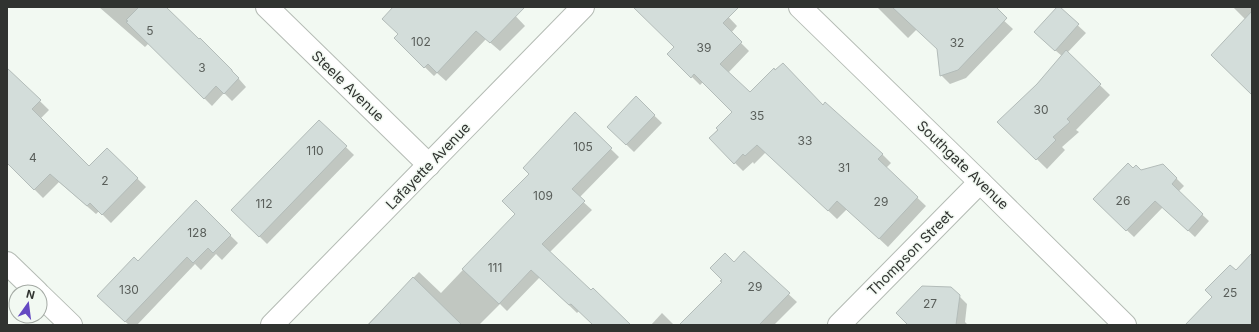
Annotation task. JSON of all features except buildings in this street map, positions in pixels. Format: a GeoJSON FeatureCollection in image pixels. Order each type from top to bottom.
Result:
{"type":"FeatureCollection","features":[{"type":"Feature","properties":{"kind":"street","name":"Steele Avenue"},"geometry":{"type":"LineString","coordinates":[[267,7],[429,165]]}},
{"type":"Feature","properties":{"kind":"street","name":"Lafayette Avenue"},"geometry":{"type":"LineString","coordinates":[[272,325],[583,7]]}},
{"type":"Feature","properties":{"kind":"street","name":"Southgate Avenue"},"geometry":{"type":"LineString","coordinates":[[800,7],[1125,325]]}},
{"type":"Feature","properties":{"kind":"street","name":"Thompson Street"},"geometry":{"type":"LineString","coordinates":[[839,325],[980,182]]}},
{"type":"Feature","properties":{"kind":"street"},"geometry":{"type":"LineString","coordinates":[[7,263],[29,284]]}},
{"type":"Feature","properties":{"kind":"street"},"geometry":{"type":"LineString","coordinates":[[48,303],[71,325]]}}]}
